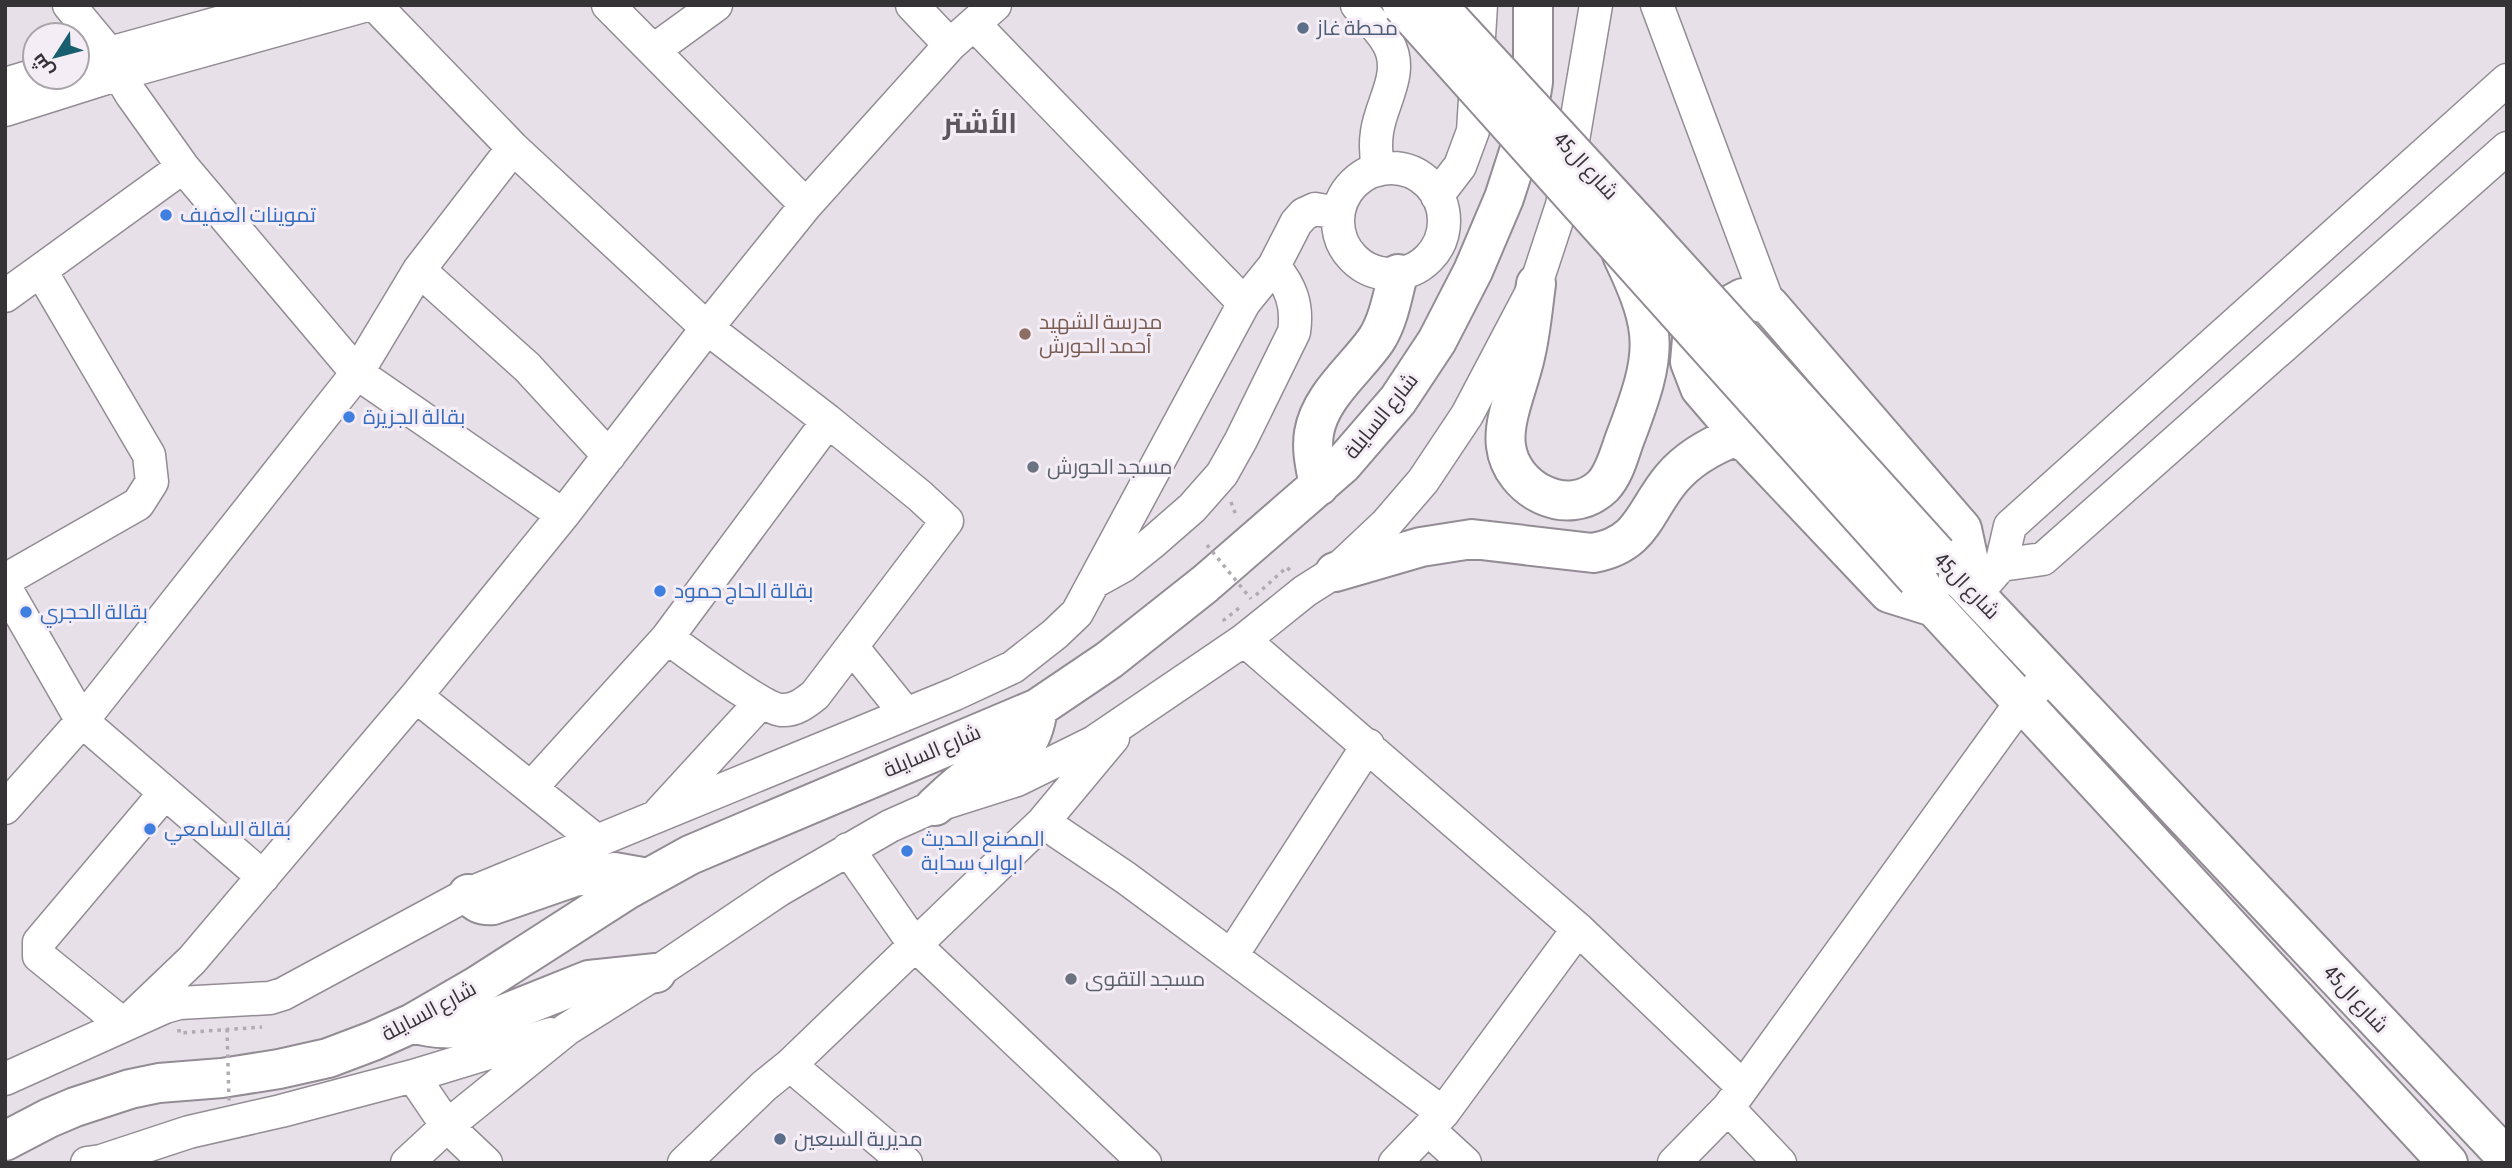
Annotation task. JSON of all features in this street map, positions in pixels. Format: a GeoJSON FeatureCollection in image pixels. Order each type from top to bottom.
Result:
{"type":"FeatureCollection","features":[{"type":"Feature","properties":{"kind":"main road","name":"شارع ال45"},"geometry":{"type":"LineString","coordinates":[[1402,5],[1929,580],[1976,594],[2507,1158]]}},
{"type":"Feature","properties":{"kind":"main road","name":"شارع ال45"},"geometry":{"type":"LineString","coordinates":[[1438,5],[1644,230],[1929,580],[2022,701],[2448,1163]]}},
{"type":"Feature","properties":{"kind":"main road","name":"شارع السايلة"},"geometry":{"type":"LineString","coordinates":[[5,1141],[48,1118],[103,1097],[159,1083],[222,1077],[328,1058],[412,1023],[477,986],[648,878],[714,844],[1038,708],[1109,660],[1205,584],[1319,486],[1372,432],[1398,400],[1437,341],[1473,271],[1504,198],[1525,133],[1533,82],[1533,5]]}},
{"type":"Feature","properties":{"kind":"main road"},"geometry":{"type":"LineString","coordinates":[[1536,284],[1527,352],[1505,443],[1508,457],[1518,476],[1534,491],[1562,500],[1576,499],[1602,487],[1611,475],[1643,391],[1649,364],[1651,343],[1648,317],[1615,240]]}},
{"type":"Feature","properties":{"kind":"main road"},"geometry":{"type":"LineString","coordinates":[[1319,486],[1313,447],[1314,432],[1327,401],[1376,339],[1383,326],[1398,274]]}},
{"type":"Feature","properties":{"kind":"main road"},"geometry":{"type":"LineString","coordinates":[[1929,580],[1889,593],[1748,444],[1699,388],[1689,362],[1692,338],[1714,314],[1743,298],[1769,305],[1962,529],[1976,594]]}},
{"type":"Feature","properties":{"kind":"main road"},"geometry":{"type":"LineString","coordinates":[[1335,572],[1421,547],[1472,539],[1593,553],[1607,550],[1630,538],[1671,479],[1700,453],[1734,437],[1748,444]]}},
{"type":"Feature","properties":{"kind":"main road"},"geometry":{"type":"LineString","coordinates":[[935,806],[973,775],[1021,750],[1030,740],[1035,728],[1038,708]]}},
{"type":"Feature","properties":{"kind":"main road"},"geometry":{"type":"LineString","coordinates":[[468,894],[484,906],[574,877],[614,872],[648,878]]}},
{"type":"Feature","properties":{"kind":"main road"},"geometry":{"type":"LineString","coordinates":[[412,1023],[445,1030],[462,1028],[479,1024],[589,980],[656,974]]}},
{"type":"Feature","properties":{"kind":"street"},"geometry":{"type":"LineString","coordinates":[[69,5],[113,63],[131,94],[183,167],[356,373],[563,515]]}},
{"type":"Feature","properties":{"kind":"street"},"geometry":{"type":"LineString","coordinates":[[5,110],[113,63],[283,5]]}},
{"type":"Feature","properties":{"kind":"street"},"geometry":{"type":"LineString","coordinates":[[91,62],[113,63],[367,5]]}},
{"type":"Feature","properties":{"kind":"street"},"geometry":{"type":"LineString","coordinates":[[375,5],[513,148],[707,328],[828,421],[947,521],[815,695],[802,706],[781,710],[761,702],[667,638]]}},
{"type":"Feature","properties":{"kind":"street"},"geometry":{"type":"LineString","coordinates":[[608,5],[806,205]]}},
{"type":"Feature","properties":{"kind":"street"},"geometry":{"type":"LineString","coordinates":[[653,50],[716,5]]}},
{"type":"Feature","properties":{"kind":"street"},"geometry":{"type":"LineString","coordinates":[[912,5],[950,45]]}},
{"type":"Feature","properties":{"kind":"street"},"geometry":{"type":"LineString","coordinates":[[1357,5],[1389,44],[1394,62],[1390,96],[1377,128],[1375,147],[1378,170]]}},
{"type":"Feature","properties":{"kind":"street"},"geometry":{"type":"LineString","coordinates":[[1437,196],[1460,166],[1472,131],[1481,5]]}},
{"type":"Feature","properties":{"kind":"street"},"geometry":{"type":"LineString","coordinates":[[407,1163],[447,1126],[567,1029],[656,974],[779,890],[890,826],[935,806],[1017,780],[1084,747],[1130,718],[1234,630],[1335,572],[1386,524],[1423,481],[1467,415],[1536,284],[1562,205],[1596,5]]}},
{"type":"Feature","properties":{"kind":"street"},"geometry":{"type":"LineString","coordinates":[[1657,5],[1769,305]]}},
{"type":"Feature","properties":{"kind":"street"},"geometry":{"type":"LineString","coordinates":[[124,1025],[192,960],[416,696],[610,456],[707,328],[806,205],[950,45],[985,14],[1244,303]]}},
{"type":"Feature","properties":{"kind":"street"},"geometry":{"type":"LineString","coordinates":[[1976,594],[2001,565],[2010,526],[2507,80]]}},
{"type":"Feature","properties":{"kind":"street"},"geometry":{"type":"LineString","coordinates":[[5,808],[82,722],[356,373],[419,270],[513,148]]}},
{"type":"Feature","properties":{"kind":"street"},"geometry":{"type":"LineString","coordinates":[[2001,565],[2043,559],[2507,148]]}},
{"type":"Feature","properties":{"kind":"street"},"geometry":{"type":"LineString","coordinates":[[5,296],[183,167]]}},
{"type":"Feature","properties":{"kind":"street"},"geometry":{"type":"LineString","coordinates":[[1392,168],[1406,171],[1424,181],[1437,196],[1442,210],[1441,239],[1434,252],[1412,270],[1398,274],[1381,273],[1366,268],[1353,258],[1343,245],[1338,229],[1338,213],[1343,198],[1352,185],[1364,175],[1392,168]]}},
{"type":"Feature","properties":{"kind":"street"},"geometry":{"type":"LineString","coordinates":[[5,1079],[179,1003],[230,1015],[294,989],[468,894],[652,820],[1013,667],[1077,613],[1244,303],[1274,267],[1296,223],[1304,214],[1315,209],[1338,213]]}},
{"type":"Feature","properties":{"kind":"street"},"geometry":{"type":"LineString","coordinates":[[1096,581],[1123,566],[1192,508],[1222,474],[1294,332],[1294,299],[1287,283],[1274,267]]}},
{"type":"Feature","properties":{"kind":"street"},"geometry":{"type":"LineString","coordinates":[[419,270],[527,367],[610,456]]}},
{"type":"Feature","properties":{"kind":"street"},"geometry":{"type":"LineString","coordinates":[[5,580],[138,504],[152,482],[149,455],[41,271]]}},
{"type":"Feature","properties":{"kind":"street"},"geometry":{"type":"LineString","coordinates":[[531,788],[667,638],[828,421]]}},
{"type":"Feature","properties":{"kind":"street"},"geometry":{"type":"LineString","coordinates":[[5,587],[82,722],[263,877]]}},
{"type":"Feature","properties":{"kind":"street"},"geometry":{"type":"LineString","coordinates":[[1234,630],[1578,929],[1735,1097],[1780,1163]]}},
{"type":"Feature","properties":{"kind":"street"},"geometry":{"type":"LineString","coordinates":[[852,647],[906,714]]}},
{"type":"Feature","properties":{"kind":"street"},"geometry":{"type":"LineString","coordinates":[[1674,1163],[1735,1097],[2022,701],[2051,675]]}},
{"type":"Feature","properties":{"kind":"street"},"geometry":{"type":"LineString","coordinates":[[416,696],[598,842]]}},
{"type":"Feature","properties":{"kind":"street"},"geometry":{"type":"LineString","coordinates":[[652,820],[761,702]]}},
{"type":"Feature","properties":{"kind":"street"},"geometry":{"type":"LineString","coordinates":[[684,1163],[1043,822],[1130,718]]}},
{"type":"Feature","properties":{"kind":"street"},"geometry":{"type":"LineString","coordinates":[[1232,955],[1368,745]]}},
{"type":"Feature","properties":{"kind":"street"},"geometry":{"type":"LineString","coordinates":[[124,1025],[40,956],[39,942],[164,794]]}},
{"type":"Feature","properties":{"kind":"street"},"geometry":{"type":"LineString","coordinates":[[1043,822],[1232,955],[1435,1121],[1465,1163]]}},
{"type":"Feature","properties":{"kind":"street"},"geometry":{"type":"LineString","coordinates":[[848,849],[914,944],[1146,1163]]}},
{"type":"Feature","properties":{"kind":"street"},"geometry":{"type":"LineString","coordinates":[[1395,1163],[1435,1121],[1578,929]]}},
{"type":"Feature","properties":{"kind":"street"},"geometry":{"type":"LineString","coordinates":[[192,960],[230,1015]]}},
{"type":"Feature","properties":{"kind":"street"},"geometry":{"type":"LineString","coordinates":[[97,1162],[189,1132],[412,1076],[567,1029]]}},
{"type":"Feature","properties":{"kind":"street"},"geometry":{"type":"LineString","coordinates":[[790,1065],[875,1150],[906,1163]]}},
{"type":"Feature","properties":{"kind":"street"},"geometry":{"type":"LineString","coordinates":[[412,1076],[447,1126],[486,1163]]}},
{"type":"Feature","properties":{"kind":"path"},"geometry":{"type":"LineString","coordinates":[[1207,545],[1251,599]]}},
{"type":"Feature","properties":{"kind":"path"},"geometry":{"type":"LineString","coordinates":[[1234,630],[1251,599],[1287,567]]}},
{"type":"Feature","properties":{"kind":"path"},"geometry":{"type":"LineString","coordinates":[[179,1033],[230,1015],[271,1026]]}},
{"type":"Feature","properties":{"kind":"path"},"geometry":{"type":"LineString","coordinates":[[229,1101],[230,1015]]}},
{"type":"Feature","properties":{"kind":"place","name":"محطة غاز"},"geometry":{"type":"Point","coordinates":[1303,28]}},
{"type":"Feature","properties":{"kind":"place","name":"تموينات العفيف"},"geometry":{"type":"Point","coordinates":[166,215]}},
{"type":"Feature","properties":{"kind":"place","name":"مدرسة الشهيد أحمد الحورش"},"geometry":{"type":"Point","coordinates":[1025,334]}},
{"type":"Feature","properties":{"kind":"place","name":"بقالة الجزيرة"},"geometry":{"type":"Point","coordinates":[349,417]}},
{"type":"Feature","properties":{"kind":"place","name":"مسجد الحورش"},"geometry":{"type":"Point","coordinates":[1033,467]}},
{"type":"Feature","properties":{"kind":"place","name":"بقالة الحاج حمود"},"geometry":{"type":"Point","coordinates":[660,591]}},
{"type":"Feature","properties":{"kind":"place","name":"بقالة الحجري"},"geometry":{"type":"Point","coordinates":[26,612]}},
{"type":"Feature","properties":{"kind":"place","name":"بقالة السامعي"},"geometry":{"type":"Point","coordinates":[150,829]}},
{"type":"Feature","properties":{"kind":"place","name":"المصنع الحديث ابواب سحابة"},"geometry":{"type":"Point","coordinates":[907,851]}},
{"type":"Feature","properties":{"kind":"place","name":"مسجد التقوى"},"geometry":{"type":"Point","coordinates":[1071,979]}},
{"type":"Feature","properties":{"kind":"place","name":"مديرية السبعين"},"geometry":{"type":"Point","coordinates":[780,1139]}},
{"type":"Feature","properties":{"kind":"district","name":"الأشتر"},"geometry":{"type":"Point","coordinates":[980,123]}}]}
